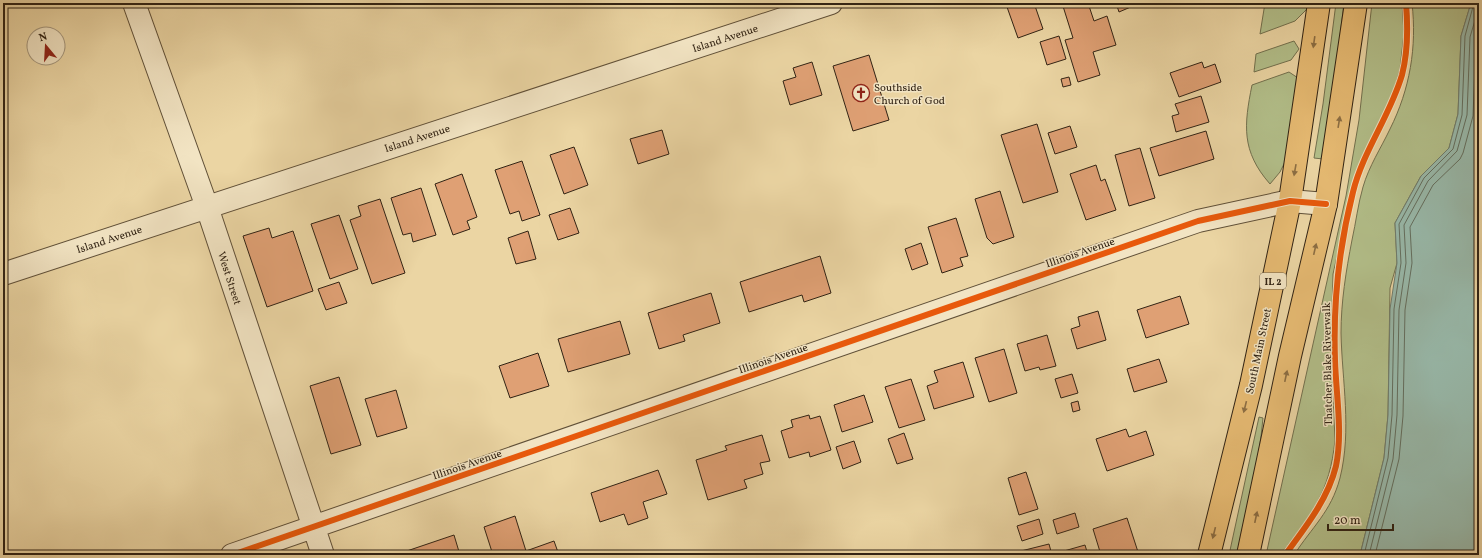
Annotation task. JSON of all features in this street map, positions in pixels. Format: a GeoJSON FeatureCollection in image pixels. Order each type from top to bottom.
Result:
{"type":"FeatureCollection","features":[{"type":"Feature","properties":{"kind":"main road","name":"South Main Street"},"geometry":{"type":"LineString","coordinates":[[1209,555],[1251,385],[1290,201],[1319,3]]}},
{"type":"Feature","properties":{"kind":"main road"},"geometry":{"type":"LineString","coordinates":[[1248,555],[1290,356],[1326,204],[1356,3]]}},
{"type":"Feature","properties":{"kind":"street","name":"West Street"},"geometry":{"type":"LineString","coordinates":[[134,3],[207,207],[323,555]]}},
{"type":"Feature","properties":{"kind":"street","name":"Island Avenue"},"geometry":{"type":"LineString","coordinates":[[3,274],[831,3]]}},
{"type":"Feature","properties":{"kind":"street","name":"Illinois Avenue"},"geometry":{"type":"LineString","coordinates":[[232,555],[314,528],[1198,221],[1290,201],[1326,204]]}},
{"type":"Feature","properties":{"kind":"green space"},"geometry":{"type":"Polygon","coordinates":[[[1265,3],[1307,3],[1307,9],[1295,21],[1260,34],[1265,3]]]}},
{"type":"Feature","properties":{"kind":"green space"},"geometry":{"type":"Polygon","coordinates":[[[1336,3],[1344,3],[1336,69],[1323,159],[1314,158],[1323,104],[1336,3]]]}},
{"type":"Feature","properties":{"kind":"green space"},"geometry":{"type":"Polygon","coordinates":[[[1372,3],[1402,3],[1404,33],[1400,69],[1392,98],[1369,143],[1356,173],[1333,274],[1331,350],[1335,440],[1329,474],[1324,489],[1310,515],[1280,555],[1266,555],[1346,196],[1359,120],[1372,3]]]}},
{"type":"Feature","properties":{"kind":"green space"},"geometry":{"type":"Polygon","coordinates":[[[1412,3],[1471,3],[1461,36],[1458,114],[1449,148],[1421,176],[1395,223],[1397,263],[1390,288],[1388,415],[1384,458],[1360,555],[1294,555],[1332,500],[1340,478],[1344,460],[1346,424],[1341,333],[1346,275],[1358,206],[1363,187],[1372,164],[1397,114],[1407,83],[1413,52],[1412,3]]]}},
{"type":"Feature","properties":{"kind":"green space"},"geometry":{"type":"Polygon","coordinates":[[[1294,41],[1299,49],[1291,60],[1254,72],[1256,54],[1294,41]]]}},
{"type":"Feature","properties":{"kind":"green space"},"geometry":{"type":"Polygon","coordinates":[[[1289,72],[1298,78],[1285,162],[1280,172],[1270,184],[1261,172],[1249,149],[1247,137],[1247,113],[1249,99],[1252,85],[1289,72]]]}},
{"type":"Feature","properties":{"kind":"green space"},"geometry":{"type":"Polygon","coordinates":[[[1259,417],[1263,418],[1256,470],[1249,504],[1237,555],[1229,555],[1259,417]]]}},
{"type":"Feature","properties":{"kind":"water"},"geometry":{"type":"Polygon","coordinates":[[[1471,3],[1479,3],[1479,555],[1360,555],[1384,458],[1388,415],[1390,309],[1397,263],[1395,223],[1421,176],[1449,148],[1458,114],[1461,36],[1471,3]]]}},
{"type":"Feature","properties":{"kind":"building"},"geometry":{"type":"Polygon","coordinates":[[[1019,3],[1034,3],[1043,29],[1018,38],[1007,7],[1019,3]]]}},
{"type":"Feature","properties":{"kind":"building"},"geometry":{"type":"Polygon","coordinates":[[[1062,3],[1088,3],[1094,21],[1107,16],[1116,45],[1093,52],[1100,75],[1078,82],[1065,40],[1073,38],[1062,3]]]}},
{"type":"Feature","properties":{"kind":"building"},"geometry":{"type":"Polygon","coordinates":[[[1116,3],[1131,3],[1133,6],[1119,12],[1116,3]]]}},
{"type":"Feature","properties":{"kind":"building"},"geometry":{"type":"Polygon","coordinates":[[[1059,36],[1066,59],[1047,65],[1040,42],[1059,36]]]}},
{"type":"Feature","properties":{"kind":"building","name":"Southside Church of God"},"geometry":{"type":"Polygon","coordinates":[[[869,55],[889,120],[853,131],[833,66],[869,55]]]}},
{"type":"Feature","properties":{"kind":"building"},"geometry":{"type":"Polygon","coordinates":[[[812,62],[822,95],[790,105],[783,81],[796,77],[793,68],[812,62]]]}},
{"type":"Feature","properties":{"kind":"building"},"geometry":{"type":"Polygon","coordinates":[[[1202,62],[1204,68],[1215,64],[1221,82],[1179,97],[1170,73],[1202,62]]]}},
{"type":"Feature","properties":{"kind":"building"},"geometry":{"type":"Polygon","coordinates":[[[1069,77],[1071,85],[1063,87],[1061,79],[1069,77]]]}},
{"type":"Feature","properties":{"kind":"building"},"geometry":{"type":"Polygon","coordinates":[[[1201,96],[1209,122],[1176,132],[1172,116],[1179,114],[1175,104],[1201,96]]]}},
{"type":"Feature","properties":{"kind":"building"},"geometry":{"type":"Polygon","coordinates":[[[1037,124],[1058,192],[1023,203],[1001,135],[1037,124]]]}},
{"type":"Feature","properties":{"kind":"building"},"geometry":{"type":"Polygon","coordinates":[[[1070,126],[1077,147],[1055,154],[1048,133],[1070,126]]]}},
{"type":"Feature","properties":{"kind":"building"},"geometry":{"type":"Polygon","coordinates":[[[662,130],[669,154],[638,164],[630,139],[662,130]]]}},
{"type":"Feature","properties":{"kind":"building"},"geometry":{"type":"Polygon","coordinates":[[[1206,131],[1214,159],[1159,176],[1150,148],[1206,131]]]}},
{"type":"Feature","properties":{"kind":"building"},"geometry":{"type":"Polygon","coordinates":[[[574,147],[588,185],[564,194],[550,155],[574,147]]]}},
{"type":"Feature","properties":{"kind":"building"},"geometry":{"type":"Polygon","coordinates":[[[1140,148],[1155,198],[1129,206],[1115,155],[1140,148]]]}},
{"type":"Feature","properties":{"kind":"building"},"geometry":{"type":"Polygon","coordinates":[[[522,161],[540,215],[522,221],[519,211],[510,214],[495,170],[522,161]]]}},
{"type":"Feature","properties":{"kind":"building"},"geometry":{"type":"Polygon","coordinates":[[[1096,165],[1101,181],[1105,179],[1116,210],[1086,220],[1070,174],[1096,165]]]}},
{"type":"Feature","properties":{"kind":"building"},"geometry":{"type":"Polygon","coordinates":[[[462,174],[477,217],[467,221],[470,229],[453,235],[435,184],[462,174]]]}},
{"type":"Feature","properties":{"kind":"building"},"geometry":{"type":"Polygon","coordinates":[[[421,188],[436,235],[413,242],[411,233],[403,235],[391,198],[421,188]]]}},
{"type":"Feature","properties":{"kind":"building"},"geometry":{"type":"Polygon","coordinates":[[[1000,191],[1014,237],[993,244],[987,238],[975,199],[1000,191]]]}},
{"type":"Feature","properties":{"kind":"building"},"geometry":{"type":"Polygon","coordinates":[[[380,199],[405,273],[372,284],[350,220],[361,216],[358,206],[380,199]]]}},
{"type":"Feature","properties":{"kind":"building"},"geometry":{"type":"Polygon","coordinates":[[[570,208],[579,233],[558,240],[549,215],[570,208]]]}},
{"type":"Feature","properties":{"kind":"building"},"geometry":{"type":"Polygon","coordinates":[[[339,215],[358,269],[330,279],[311,224],[339,215]]]}},
{"type":"Feature","properties":{"kind":"building"},"geometry":{"type":"Polygon","coordinates":[[[956,218],[968,256],[960,258],[963,266],[942,273],[928,227],[956,218]]]}},
{"type":"Feature","properties":{"kind":"building"},"geometry":{"type":"Polygon","coordinates":[[[269,228],[272,238],[293,231],[313,291],[267,307],[243,236],[269,228]]]}},
{"type":"Feature","properties":{"kind":"building"},"geometry":{"type":"Polygon","coordinates":[[[528,231],[536,259],[516,264],[508,238],[528,231]]]}},
{"type":"Feature","properties":{"kind":"building"},"geometry":{"type":"Polygon","coordinates":[[[921,243],[928,264],[912,270],[905,249],[921,243]]]}},
{"type":"Feature","properties":{"kind":"building"},"geometry":{"type":"Polygon","coordinates":[[[820,256],[831,293],[804,302],[802,295],[749,312],[740,282],[820,256]]]}},
{"type":"Feature","properties":{"kind":"building"},"geometry":{"type":"Polygon","coordinates":[[[339,282],[347,303],[326,310],[318,289],[339,282]]]}},
{"type":"Feature","properties":{"kind":"building"},"geometry":{"type":"Polygon","coordinates":[[[711,293],[720,323],[683,335],[685,341],[659,349],[648,313],[711,293]]]}},
{"type":"Feature","properties":{"kind":"building"},"geometry":{"type":"Polygon","coordinates":[[[1180,296],[1189,324],[1146,338],[1137,310],[1180,296]]]}},
{"type":"Feature","properties":{"kind":"building"},"geometry":{"type":"Polygon","coordinates":[[[1098,311],[1106,340],[1077,349],[1071,329],[1080,326],[1078,317],[1098,311]]]}},
{"type":"Feature","properties":{"kind":"building"},"geometry":{"type":"Polygon","coordinates":[[[620,321],[630,354],[568,372],[558,339],[620,321]]]}},
{"type":"Feature","properties":{"kind":"building"},"geometry":{"type":"Polygon","coordinates":[[[1047,335],[1056,366],[1040,370],[1039,367],[1025,371],[1017,344],[1047,335]]]}},
{"type":"Feature","properties":{"kind":"building"},"geometry":{"type":"Polygon","coordinates":[[[1004,349],[1017,393],[989,402],[975,358],[1004,349]]]}},
{"type":"Feature","properties":{"kind":"building"},"geometry":{"type":"Polygon","coordinates":[[[538,353],[549,386],[510,398],[499,366],[538,353]]]}},
{"type":"Feature","properties":{"kind":"building"},"geometry":{"type":"Polygon","coordinates":[[[1159,359],[1167,382],[1134,392],[1127,369],[1159,359]]]}},
{"type":"Feature","properties":{"kind":"building"},"geometry":{"type":"Polygon","coordinates":[[[963,362],[974,397],[934,409],[927,386],[938,382],[934,371],[963,362]]]}},
{"type":"Feature","properties":{"kind":"building"},"geometry":{"type":"Polygon","coordinates":[[[1072,374],[1078,393],[1061,398],[1055,379],[1072,374]]]}},
{"type":"Feature","properties":{"kind":"building"},"geometry":{"type":"Polygon","coordinates":[[[339,377],[361,445],[331,454],[310,386],[339,377]]]}},
{"type":"Feature","properties":{"kind":"building"},"geometry":{"type":"Polygon","coordinates":[[[911,379],[925,420],[899,428],[885,387],[911,379]]]}},
{"type":"Feature","properties":{"kind":"building"},"geometry":{"type":"Polygon","coordinates":[[[396,390],[407,428],[377,437],[365,399],[396,390]]]}},
{"type":"Feature","properties":{"kind":"building"},"geometry":{"type":"Polygon","coordinates":[[[864,395],[873,422],[842,432],[834,405],[864,395]]]}},
{"type":"Feature","properties":{"kind":"building"},"geometry":{"type":"Polygon","coordinates":[[[1078,401],[1080,410],[1073,412],[1071,403],[1078,401]]]}},
{"type":"Feature","properties":{"kind":"building"},"geometry":{"type":"Polygon","coordinates":[[[809,415],[810,419],[820,416],[831,450],[810,457],[809,452],[789,458],[781,431],[793,427],[791,420],[809,415]]]}},
{"type":"Feature","properties":{"kind":"building"},"geometry":{"type":"Polygon","coordinates":[[[1126,429],[1129,437],[1146,431],[1154,455],[1107,471],[1096,439],[1126,429]]]}},
{"type":"Feature","properties":{"kind":"building"},"geometry":{"type":"Polygon","coordinates":[[[904,433],[913,459],[897,464],[888,439],[904,433]]]}},
{"type":"Feature","properties":{"kind":"building"},"geometry":{"type":"Polygon","coordinates":[[[762,435],[770,461],[760,463],[763,474],[744,480],[747,488],[708,500],[696,460],[727,450],[725,446],[762,435]]]}},
{"type":"Feature","properties":{"kind":"building"},"geometry":{"type":"Polygon","coordinates":[[[854,441],[861,462],[843,469],[836,447],[854,441]]]}},
{"type":"Feature","properties":{"kind":"building"},"geometry":{"type":"Polygon","coordinates":[[[658,470],[667,494],[643,502],[648,518],[628,525],[624,514],[600,522],[591,493],[658,470]]]}},
{"type":"Feature","properties":{"kind":"building"},"geometry":{"type":"Polygon","coordinates":[[[1026,472],[1038,509],[1019,515],[1008,478],[1026,472]]]}},
{"type":"Feature","properties":{"kind":"building"},"geometry":{"type":"Polygon","coordinates":[[[1075,513],[1079,527],[1057,534],[1053,520],[1075,513]]]}},
{"type":"Feature","properties":{"kind":"building"},"geometry":{"type":"Polygon","coordinates":[[[515,516],[526,551],[554,541],[559,555],[493,555],[484,527],[515,516]]]}},
{"type":"Feature","properties":{"kind":"building"},"geometry":{"type":"Polygon","coordinates":[[[1127,518],[1139,555],[1101,555],[1093,529],[1127,518]]]}},
{"type":"Feature","properties":{"kind":"building"},"geometry":{"type":"Polygon","coordinates":[[[1039,519],[1043,534],[1022,541],[1017,526],[1039,519]]]}},
{"type":"Feature","properties":{"kind":"building"},"geometry":{"type":"Polygon","coordinates":[[[454,535],[460,555],[395,555],[454,535]]]}},
{"type":"Feature","properties":{"kind":"building"},"geometry":{"type":"Polygon","coordinates":[[[1049,544],[1052,555],[1022,555],[1021,551],[1049,544]]]}},
{"type":"Feature","properties":{"kind":"building"},"geometry":{"type":"Polygon","coordinates":[[[1085,545],[1088,555],[1065,555],[1064,551],[1085,545]]]}},
{"type":"Feature","properties":{"kind":"cycle path","name":"Thatcher Blake Riverwalk"},"geometry":{"type":"LineString","coordinates":[[1285,555],[1322,502],[1336,466],[1339,427],[1335,360],[1335,318],[1338,276],[1344,234],[1357,177],[1391,105],[1402,75],[1407,39],[1406,3]]}},
{"type":"Feature","properties":{"kind":"cycle path"},"geometry":{"type":"LineString","coordinates":[[232,555],[1198,221],[1290,201],[1326,204]]}},
{"type":"Feature","properties":{"kind":"place","name":"Southside Church of God"},"geometry":{"type":"Point","coordinates":[861,93]}}]}
